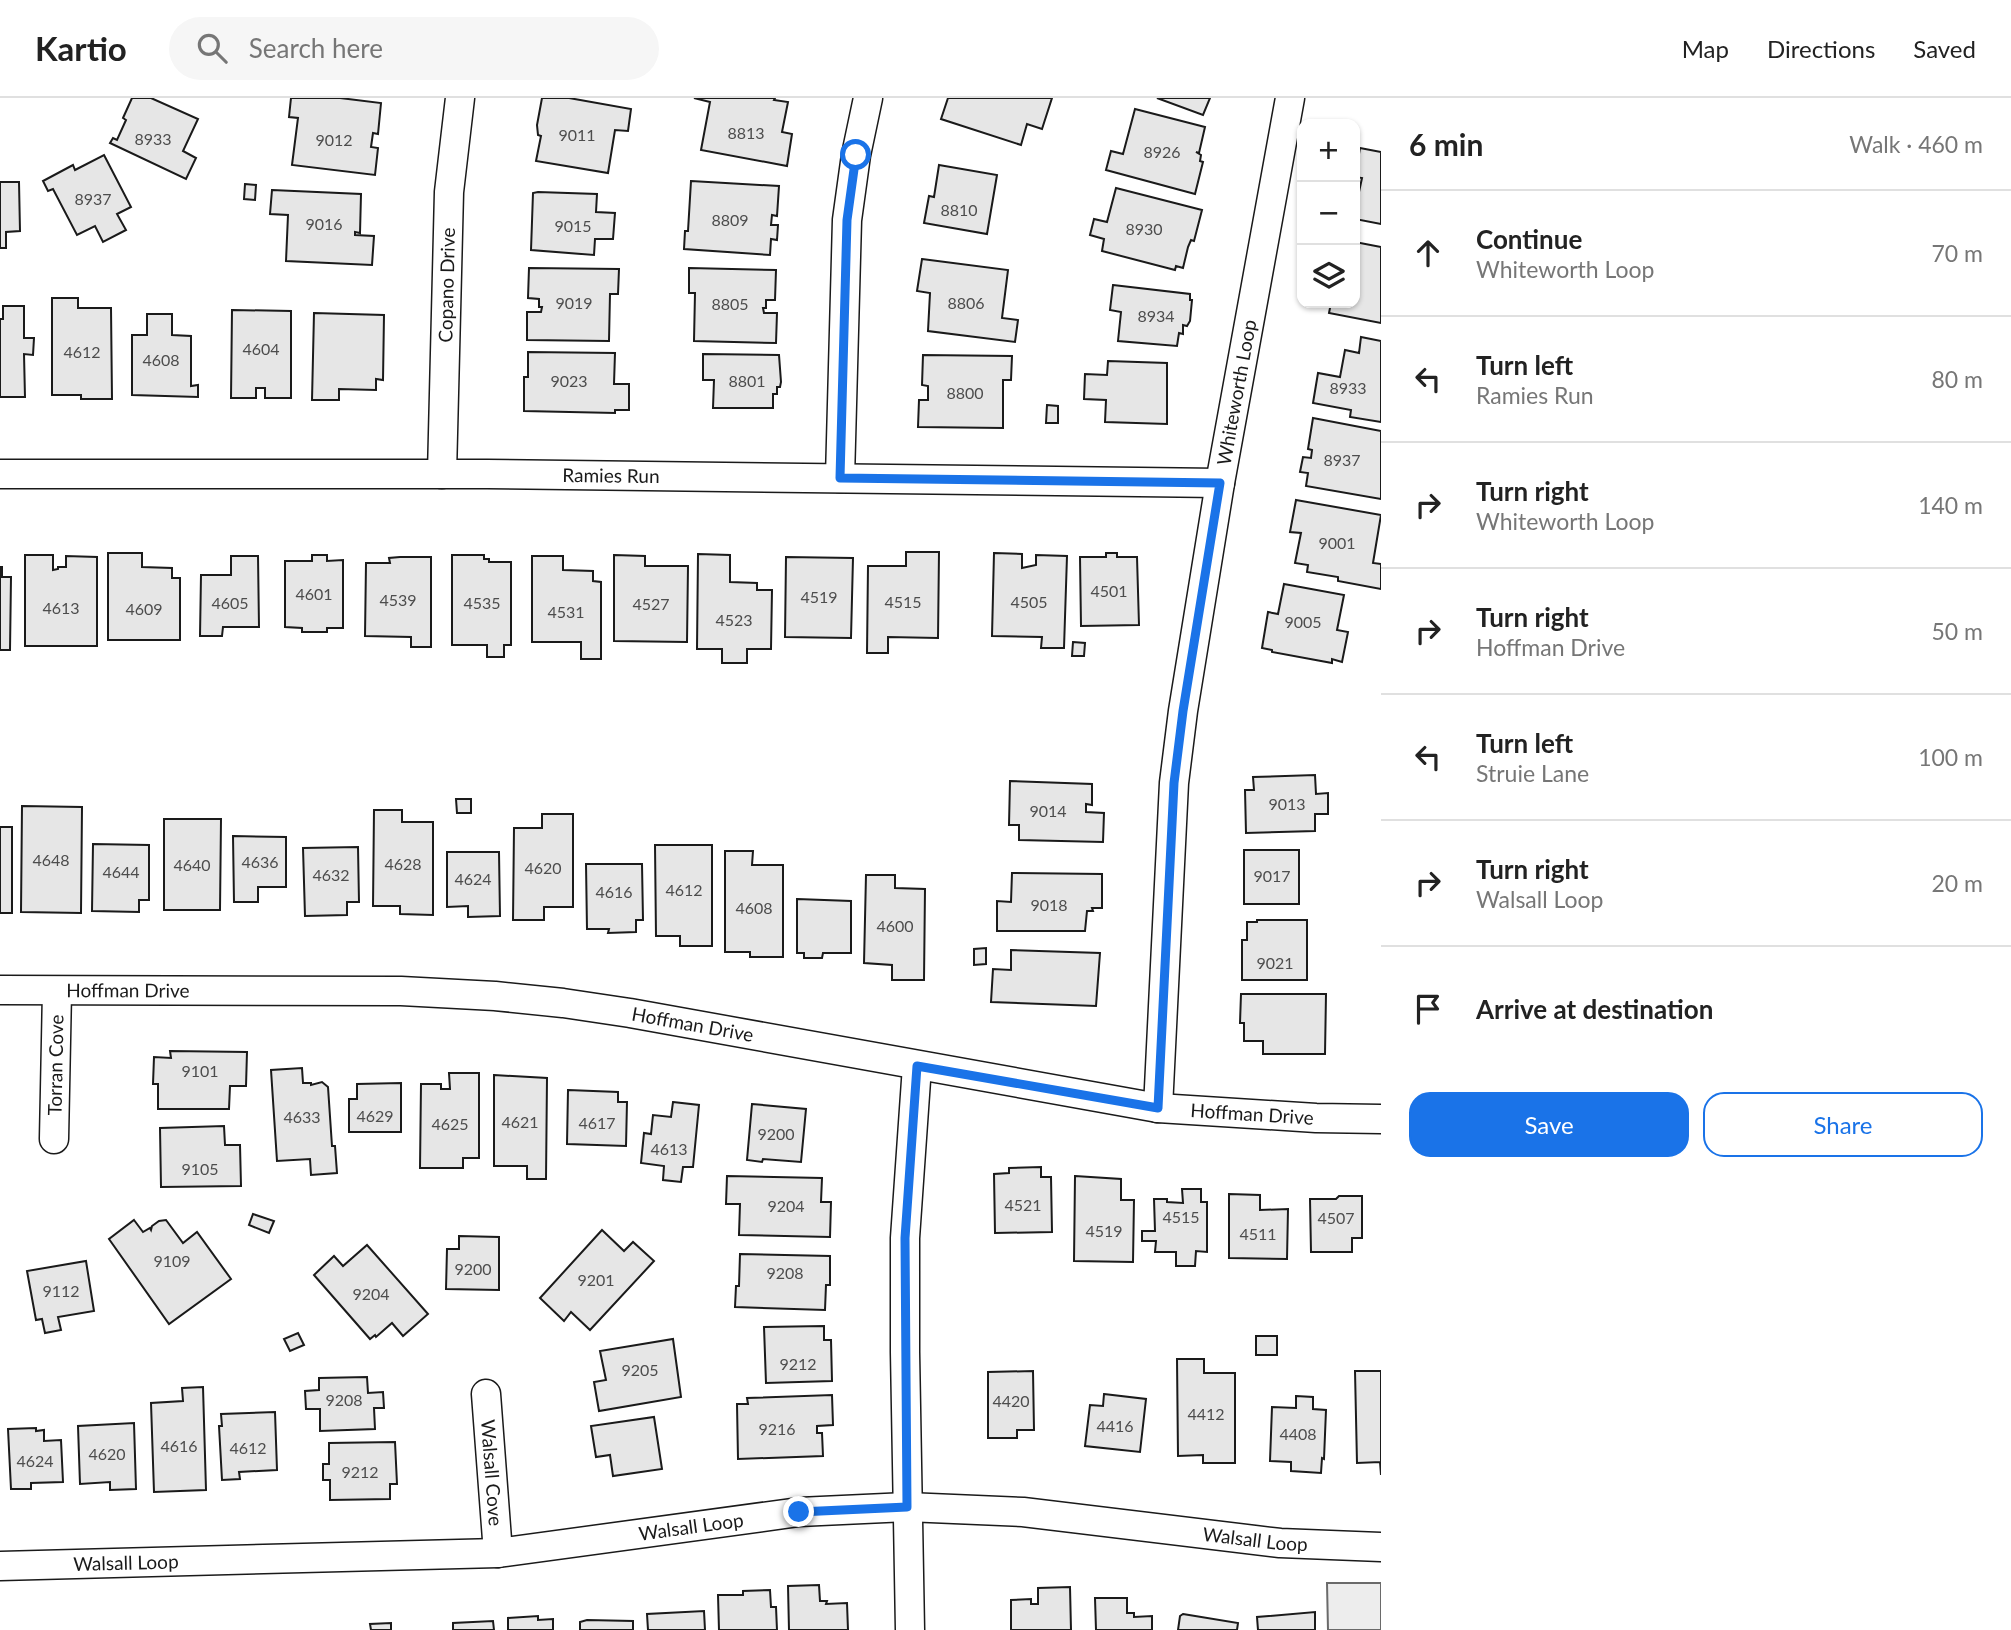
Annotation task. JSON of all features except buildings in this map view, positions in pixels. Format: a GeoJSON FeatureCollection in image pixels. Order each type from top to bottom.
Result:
{"type":"FeatureCollection","features":[{"type":"Feature","properties":{"kind":"street","name":"Copano Drive"},"geometry":{"type":"LineString","coordinates":[[442,474],[449,192],[460,98]]}},
{"type":"Feature","properties":{"kind":"street"},"geometry":{"type":"LineString","coordinates":[[840,478],[847,220],[856,155],[868,98]]}},
{"type":"Feature","properties":{"kind":"street","name":"Whiteworth Loop"},"geometry":{"type":"LineString","coordinates":[[1158,1108],[1174,783],[1183,711],[1220,483],[1290,98]]}},
{"type":"Feature","properties":{"kind":"street","name":"Ramies Run"},"geometry":{"type":"LineString","coordinates":[[0,474],[442,474],[1220,483]]}},
{"type":"Feature","properties":{"kind":"street","name":"Hoffman Drive"},"geometry":{"type":"LineString","coordinates":[[0,990],[401,991],[495,996],[629,1013],[1158,1108],[1316,1118],[1381,1119]]}},
{"type":"Feature","properties":{"kind":"street","name":"Torran Cove"},"geometry":{"type":"LineString","coordinates":[[54,1139],[57,991]]}},
{"type":"Feature","properties":{"kind":"street"},"geometry":{"type":"LineString","coordinates":[[910,1630],[905,1238],[917,1066]]}},
{"type":"Feature","properties":{"kind":"street","name":"Walsall Cove"},"geometry":{"type":"LineString","coordinates":[[486,1394],[498,1553]]}},
{"type":"Feature","properties":{"kind":"street","name":"Walsall Loop"},"geometry":{"type":"LineString","coordinates":[[0,1566],[498,1553],[799,1512],[907,1507],[1023,1512],[1280,1543],[1381,1547]]}},
{"type":"Feature","properties":{"kind":"shaded area"},"geometry":{"type":"Polygon","coordinates":[[[1327,1583],[1381,1583],[1381,1630],[1328,1630],[1327,1583]]]}},
{"type":"Feature","properties":{"kind":"route"},"geometry":{"type":"LineString","coordinates":[[799,1512],[907,1507],[905,1238],[917,1066],[1158,1108],[1174,783],[1220,483],[840,478],[847,220],[856,155]]}}]}
